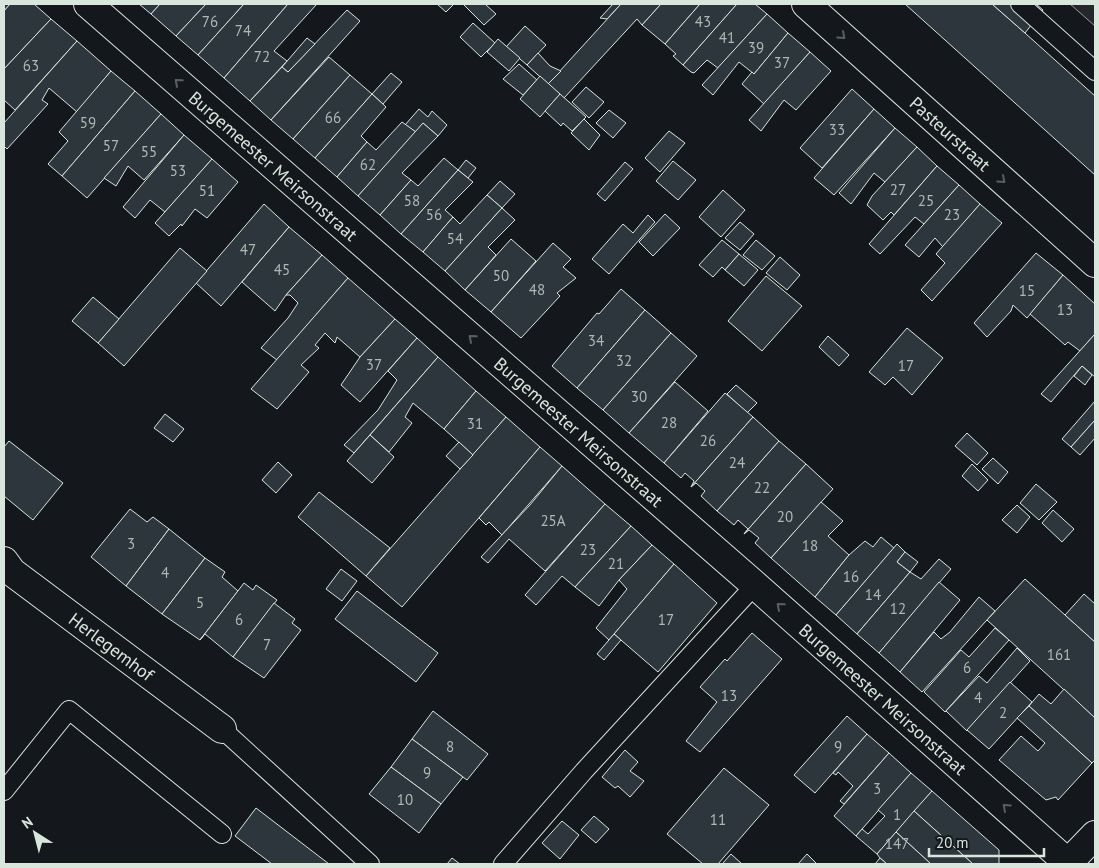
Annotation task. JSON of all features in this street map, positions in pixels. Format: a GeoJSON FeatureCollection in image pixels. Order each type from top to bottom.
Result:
{"type":"FeatureCollection","features":[{"type":"Feature","properties":{"kind":"street","name":"Burgemeester Meirsonstraat"},"geometry":{"type":"LineString","coordinates":[[88,4],[755,584],[1067,864]]}},
{"type":"Feature","properties":{"kind":"street","name":"Pasteurstraat"},"geometry":{"type":"LineString","coordinates":[[806,4],[1095,263]]}},
{"type":"Feature","properties":{"kind":"street","name":"Herlegemhof"},"geometry":{"type":"LineString","coordinates":[[4,561],[12,572],[222,729]]}},
{"type":"Feature","properties":{"kind":"street"},"geometry":{"type":"LineString","coordinates":[[1067,864],[1095,835]]}},
{"type":"Feature","properties":{"kind":"lane"},"geometry":{"type":"LineString","coordinates":[[1020,4],[1095,72]]}},
{"type":"Feature","properties":{"kind":"lane"},"geometry":{"type":"LineString","coordinates":[[503,864],[584,771],[755,584]]}},
{"type":"Feature","properties":{"kind":"lane"},"geometry":{"type":"LineString","coordinates":[[4,791],[68,710],[222,834]]}},
{"type":"Feature","properties":{"kind":"lane"},"geometry":{"type":"LineString","coordinates":[[222,729],[370,864]]}},
{"type":"Feature","properties":{"kind":"shaded area"},"geometry":{"type":"Polygon","coordinates":[[[1070,4],[1095,4],[1095,26],[1070,4]]]}},
{"type":"Feature","properties":{"kind":"building"},"geometry":{"type":"Polygon","coordinates":[[[4,4],[10,4],[4,11],[4,4]]]}},
{"type":"Feature","properties":{"kind":"building"},"geometry":{"type":"Polygon","coordinates":[[[10,4],[34,4],[51,19],[4,69],[4,11],[10,4]]]}},
{"type":"Feature","properties":{"kind":"building"},"geometry":{"type":"Polygon","coordinates":[[[139,4],[160,4],[151,14],[139,4]]]}},
{"type":"Feature","properties":{"kind":"building"},"geometry":{"type":"Polygon","coordinates":[[[160,4],[206,4],[176,36],[151,14],[160,4]]]}},
{"type":"Feature","properties":{"kind":"building"},"geometry":{"type":"Polygon","coordinates":[[[206,4],[244,4],[198,55],[176,36],[206,4]]]}},
{"type":"Feature","properties":{"kind":"building"},"geometry":{"type":"Polygon","coordinates":[[[244,4],[288,4],[224,78],[198,55],[244,4]]]}},
{"type":"Feature","properties":{"kind":"building"},"geometry":{"type":"Polygon","coordinates":[[[288,4],[317,4],[274,51],[287,61],[250,101],[224,78],[288,4]]]}},
{"type":"Feature","properties":{"kind":"building"},"geometry":{"type":"Polygon","coordinates":[[[437,4],[454,4],[446,12],[437,4]]]}},
{"type":"Feature","properties":{"kind":"building"},"geometry":{"type":"Polygon","coordinates":[[[463,4],[485,4],[496,14],[484,25],[463,4]]]}},
{"type":"Feature","properties":{"kind":"building"},"geometry":{"type":"Polygon","coordinates":[[[613,4],[621,4],[607,19],[600,18],[613,4]]]}},
{"type":"Feature","properties":{"kind":"building"},"geometry":{"type":"Polygon","coordinates":[[[621,4],[661,4],[642,25],[637,19],[564,98],[548,84],[621,4]]]}},
{"type":"Feature","properties":{"kind":"building"},"geometry":{"type":"Polygon","coordinates":[[[661,4],[700,4],[665,44],[642,25],[661,4]]]}},
{"type":"Feature","properties":{"kind":"building"},"geometry":{"type":"Polygon","coordinates":[[[700,4],[737,4],[683,65],[673,56],[676,54],[665,44],[700,4]]]}},
{"type":"Feature","properties":{"kind":"building"},"geometry":{"type":"Polygon","coordinates":[[[737,4],[755,4],[767,14],[718,68],[707,60],[694,73],[691,72],[683,65],[737,4]]]}},
{"type":"Feature","properties":{"kind":"building"},"geometry":{"type":"Polygon","coordinates":[[[905,4],[992,4],[1095,96],[1095,175],[905,4]]]}},
{"type":"Feature","properties":{"kind":"building"},"geometry":{"type":"Polygon","coordinates":[[[992,4],[1036,4],[1043,10],[1025,33],[992,4]]]}},
{"type":"Feature","properties":{"kind":"building"},"geometry":{"type":"Polygon","coordinates":[[[347,10],[360,21],[271,120],[250,101],[282,67],[288,72],[347,10]]]}},
{"type":"Feature","properties":{"kind":"building"},"geometry":{"type":"Polygon","coordinates":[[[767,14],[788,33],[754,74],[739,62],[713,95],[702,85],[767,14]]]}},
{"type":"Feature","properties":{"kind":"building"},"geometry":{"type":"Polygon","coordinates":[[[51,19],[77,41],[15,110],[4,100],[4,69],[51,19]]]}},
{"type":"Feature","properties":{"kind":"building"},"geometry":{"type":"Polygon","coordinates":[[[473,23],[495,43],[481,57],[460,37],[473,23]]]}},
{"type":"Feature","properties":{"kind":"building"},"geometry":{"type":"Polygon","coordinates":[[[525,26],[546,45],[527,65],[506,47],[525,26]]]}},
{"type":"Feature","properties":{"kind":"building"},"geometry":{"type":"Polygon","coordinates":[[[788,33],[810,52],[764,104],[742,84],[752,72],[754,74],[788,33]]]}},
{"type":"Feature","properties":{"kind":"building"},"geometry":{"type":"Polygon","coordinates":[[[307,38],[315,44],[288,72],[282,67],[307,38]]]}},
{"type":"Feature","properties":{"kind":"building"},"geometry":{"type":"Polygon","coordinates":[[[498,39],[520,58],[509,71],[487,52],[498,39]]]}},
{"type":"Feature","properties":{"kind":"building"},"geometry":{"type":"Polygon","coordinates":[[[77,41],[111,71],[77,112],[49,88],[42,100],[48,104],[7,149],[4,146],[4,123],[77,41]]]}},
{"type":"Feature","properties":{"kind":"building"},"geometry":{"type":"Polygon","coordinates":[[[810,52],[831,71],[796,110],[784,100],[761,131],[749,120],[810,52]]]}},
{"type":"Feature","properties":{"kind":"building"},"geometry":{"type":"Polygon","coordinates":[[[538,53],[550,66],[561,71],[548,84],[527,65],[538,53]]]}},
{"type":"Feature","properties":{"kind":"building"},"geometry":{"type":"Polygon","coordinates":[[[329,57],[350,75],[293,139],[271,120],[329,57]]]}},
{"type":"Feature","properties":{"kind":"building"},"geometry":{"type":"Polygon","coordinates":[[[519,64],[537,80],[523,95],[503,79],[519,64]]]}},
{"type":"Feature","properties":{"kind":"building"},"geometry":{"type":"Polygon","coordinates":[[[111,71],[135,91],[62,176],[48,164],[68,141],[59,132],[111,71]]]}},
{"type":"Feature","properties":{"kind":"building"},"geometry":{"type":"Polygon","coordinates":[[[391,73],[402,82],[383,104],[372,94],[391,73]]]}},
{"type":"Feature","properties":{"kind":"building"},"geometry":{"type":"Polygon","coordinates":[[[350,75],[372,94],[315,158],[293,139],[350,75]]]}},
{"type":"Feature","properties":{"kind":"building"},"geometry":{"type":"Polygon","coordinates":[[[540,76],[560,94],[540,117],[520,99],[540,76]]]}},
{"type":"Feature","properties":{"kind":"building"},"geometry":{"type":"Polygon","coordinates":[[[586,87],[604,102],[589,118],[572,102],[586,87]]]}},
{"type":"Feature","properties":{"kind":"building"},"geometry":{"type":"Polygon","coordinates":[[[852,89],[874,109],[822,168],[800,148],[852,89]]]}},
{"type":"Feature","properties":{"kind":"building"},"geometry":{"type":"Polygon","coordinates":[[[135,91],[161,114],[87,198],[62,176],[135,91]]]}},
{"type":"Feature","properties":{"kind":"building"},"geometry":{"type":"Polygon","coordinates":[[[372,94],[386,107],[361,136],[367,142],[337,177],[315,158],[372,94]]]}},
{"type":"Feature","properties":{"kind":"building"},"geometry":{"type":"Polygon","coordinates":[[[560,94],[586,117],[572,131],[563,123],[561,126],[545,111],[560,94]]]}},
{"type":"Feature","properties":{"kind":"building"},"geometry":{"type":"Polygon","coordinates":[[[419,109],[428,117],[432,111],[447,125],[438,136],[423,123],[416,132],[405,125],[419,109]]]}},
{"type":"Feature","properties":{"kind":"building"},"geometry":{"type":"Polygon","coordinates":[[[874,109],[895,128],[834,195],[814,178],[874,109]]]}},
{"type":"Feature","properties":{"kind":"building"},"geometry":{"type":"Polygon","coordinates":[[[609,110],[626,123],[613,138],[596,123],[609,110]]]}},
{"type":"Feature","properties":{"kind":"building"},"geometry":{"type":"Polygon","coordinates":[[[161,114],[184,135],[144,180],[128,166],[116,186],[104,178],[161,114]]]}},
{"type":"Feature","properties":{"kind":"building"},"geometry":{"type":"Polygon","coordinates":[[[584,119],[600,135],[589,150],[571,133],[584,119]]]}},
{"type":"Feature","properties":{"kind":"building"},"geometry":{"type":"Polygon","coordinates":[[[402,122],[416,132],[358,196],[337,177],[367,142],[376,150],[402,122]]]}},
{"type":"Feature","properties":{"kind":"building"},"geometry":{"type":"Polygon","coordinates":[[[423,123],[438,136],[402,173],[411,180],[380,215],[358,196],[423,123]]]}},
{"type":"Feature","properties":{"kind":"building"},"geometry":{"type":"Polygon","coordinates":[[[895,128],[917,147],[885,182],[874,173],[851,204],[839,193],[895,128]]]}},
{"type":"Feature","properties":{"kind":"building"},"geometry":{"type":"Polygon","coordinates":[[[669,131],[685,143],[660,172],[645,158],[669,131]]]}},
{"type":"Feature","properties":{"kind":"building"},"geometry":{"type":"Polygon","coordinates":[[[184,135],[212,159],[165,212],[150,200],[135,218],[123,207],[184,135]]]}},
{"type":"Feature","properties":{"kind":"building"},"geometry":{"type":"Polygon","coordinates":[[[917,147],[937,166],[894,215],[891,212],[883,220],[867,205],[872,196],[917,147]]]}},
{"type":"Feature","properties":{"kind":"building"},"geometry":{"type":"Polygon","coordinates":[[[444,158],[458,170],[401,234],[380,215],[411,180],[418,186],[444,158]]]}},
{"type":"Feature","properties":{"kind":"building"},"geometry":{"type":"Polygon","coordinates":[[[212,159],[238,182],[207,218],[195,209],[182,226],[181,224],[169,236],[155,223],[212,159]]]}},
{"type":"Feature","properties":{"kind":"building"},"geometry":{"type":"Polygon","coordinates":[[[466,160],[476,168],[468,178],[458,170],[466,160]]]}},
{"type":"Feature","properties":{"kind":"building"},"geometry":{"type":"Polygon","coordinates":[[[673,161],[696,180],[678,200],[656,181],[673,161]]]}},
{"type":"Feature","properties":{"kind":"building"},"geometry":{"type":"Polygon","coordinates":[[[625,162],[633,169],[605,201],[597,194],[625,162]]]}},
{"type":"Feature","properties":{"kind":"building"},"geometry":{"type":"Polygon","coordinates":[[[937,166],[959,185],[924,224],[915,217],[880,254],[869,244],[937,166]]]}},
{"type":"Feature","properties":{"kind":"building"},"geometry":{"type":"Polygon","coordinates":[[[458,170],[473,182],[445,210],[453,217],[423,252],[401,234],[458,170]]]}},
{"type":"Feature","properties":{"kind":"building"},"geometry":{"type":"Polygon","coordinates":[[[500,181],[515,194],[502,208],[487,195],[500,181]]]}},
{"type":"Feature","properties":{"kind":"building"},"geometry":{"type":"Polygon","coordinates":[[[959,185],[980,204],[943,247],[935,238],[919,257],[905,245],[959,185]]]}},
{"type":"Feature","properties":{"kind":"building"},"geometry":{"type":"Polygon","coordinates":[[[723,190],[745,210],[721,237],[699,217],[723,190]]]}},
{"type":"Feature","properties":{"kind":"building"},"geometry":{"type":"Polygon","coordinates":[[[487,195],[502,208],[445,271],[423,252],[453,217],[460,224],[487,195]]]}},
{"type":"Feature","properties":{"kind":"building"},"geometry":{"type":"Polygon","coordinates":[[[264,204],[289,227],[221,306],[196,283],[264,204]]]}},
{"type":"Feature","properties":{"kind":"building"},"geometry":{"type":"Polygon","coordinates":[[[980,204],[1002,223],[932,301],[921,290],[945,263],[936,254],[980,204]]]}},
{"type":"Feature","properties":{"kind":"building"},"geometry":{"type":"Polygon","coordinates":[[[502,208],[515,220],[488,247],[496,255],[465,290],[445,271],[502,208]]]}},
{"type":"Feature","properties":{"kind":"building"},"geometry":{"type":"Polygon","coordinates":[[[665,214],[680,228],[653,256],[639,242],[665,214]]]}},
{"type":"Feature","properties":{"kind":"building"},"geometry":{"type":"Polygon","coordinates":[[[648,215],[655,222],[609,274],[592,259],[623,224],[633,233],[648,215]]]}},
{"type":"Feature","properties":{"kind":"building"},"geometry":{"type":"Polygon","coordinates":[[[740,222],[754,234],[740,250],[725,238],[740,222]]]}},
{"type":"Feature","properties":{"kind":"building"},"geometry":{"type":"Polygon","coordinates":[[[289,227],[322,255],[286,295],[275,311],[242,282],[289,227]]]}},
{"type":"Feature","properties":{"kind":"building"},"geometry":{"type":"Polygon","coordinates":[[[511,239],[536,261],[491,312],[465,290],[511,239]]]}},
{"type":"Feature","properties":{"kind":"building"},"geometry":{"type":"Polygon","coordinates":[[[722,240],[739,254],[725,270],[722,267],[713,277],[699,265],[722,240]]]}},
{"type":"Feature","properties":{"kind":"building"},"geometry":{"type":"Polygon","coordinates":[[[756,240],[775,256],[762,270],[743,255],[756,240]]]}},
{"type":"Feature","properties":{"kind":"building"},"geometry":{"type":"Polygon","coordinates":[[[553,243],[571,259],[563,267],[576,278],[557,293],[560,296],[521,338],[491,312],[553,243]]]}},
{"type":"Feature","properties":{"kind":"building"},"geometry":{"type":"Polygon","coordinates":[[[180,248],[207,271],[124,366],[98,343],[180,248]]]}},
{"type":"Feature","properties":{"kind":"building"},"geometry":{"type":"Polygon","coordinates":[[[1036,253],[1063,275],[1027,318],[1013,305],[1011,311],[987,337],[974,323],[1036,253]]]}},
{"type":"Feature","properties":{"kind":"building"},"geometry":{"type":"Polygon","coordinates":[[[739,254],[758,270],[744,286],[725,270],[739,254]]]}},
{"type":"Feature","properties":{"kind":"building"},"geometry":{"type":"Polygon","coordinates":[[[322,255],[348,278],[277,360],[261,348],[288,318],[298,303],[290,295],[286,295],[322,255]]]}},
{"type":"Feature","properties":{"kind":"building"},"geometry":{"type":"Polygon","coordinates":[[[780,257],[800,275],[787,290],[766,273],[780,257]]]}},
{"type":"Feature","properties":{"kind":"building"},"geometry":{"type":"Polygon","coordinates":[[[1063,275],[1095,304],[1095,334],[1080,351],[1068,342],[1065,345],[1030,314],[1063,275]]]}},
{"type":"Feature","properties":{"kind":"building"},"geometry":{"type":"Polygon","coordinates":[[[766,276],[802,306],[762,351],[728,321],[766,276]]]}},
{"type":"Feature","properties":{"kind":"building"},"geometry":{"type":"Polygon","coordinates":[[[348,278],[395,319],[360,357],[337,337],[335,343],[325,333],[315,345],[319,348],[301,365],[309,372],[277,409],[251,389],[348,278]]]}},
{"type":"Feature","properties":{"kind":"building"},"geometry":{"type":"Polygon","coordinates":[[[621,289],[645,310],[577,388],[552,366],[597,313],[599,314],[621,289]]]}},
{"type":"Feature","properties":{"kind":"building"},"geometry":{"type":"Polygon","coordinates":[[[93,297],[119,319],[98,343],[72,321],[93,297]]]}},
{"type":"Feature","properties":{"kind":"building"},"geometry":{"type":"Polygon","coordinates":[[[645,310],[671,333],[603,410],[577,388],[645,310]]]}},
{"type":"Feature","properties":{"kind":"building"},"geometry":{"type":"Polygon","coordinates":[[[395,319],[417,338],[360,402],[341,385],[360,357],[395,319]]]}},
{"type":"Feature","properties":{"kind":"building"},"geometry":{"type":"Polygon","coordinates":[[[907,328],[943,358],[912,395],[893,377],[885,385],[869,372],[907,328]]]}},
{"type":"Feature","properties":{"kind":"building"},"geometry":{"type":"Polygon","coordinates":[[[671,333],[697,356],[629,433],[603,410],[671,333]]]}},
{"type":"Feature","properties":{"kind":"building"},"geometry":{"type":"Polygon","coordinates":[[[1095,334],[1095,377],[1082,366],[1051,402],[1041,394],[1095,334]]]}},
{"type":"Feature","properties":{"kind":"building"},"geometry":{"type":"Polygon","coordinates":[[[828,336],[849,355],[839,366],[819,347],[828,336]]]}},
{"type":"Feature","properties":{"kind":"building"},"geometry":{"type":"Polygon","coordinates":[[[417,338],[438,357],[354,453],[344,445],[378,410],[397,380],[388,371],[417,338]]]}},
{"type":"Feature","properties":{"kind":"building"},"geometry":{"type":"Polygon","coordinates":[[[438,357],[476,391],[444,429],[413,403],[405,417],[412,423],[389,452],[370,435],[438,357]]]}},
{"type":"Feature","properties":{"kind":"building"},"geometry":{"type":"Polygon","coordinates":[[[1082,366],[1092,375],[1085,385],[1074,376],[1082,366]]]}},
{"type":"Feature","properties":{"kind":"building"},"geometry":{"type":"Polygon","coordinates":[[[675,382],[708,411],[664,463],[629,433],[675,382]]]}},
{"type":"Feature","properties":{"kind":"building"},"geometry":{"type":"Polygon","coordinates":[[[736,385],[757,403],[747,413],[727,394],[736,385]]]}},
{"type":"Feature","properties":{"kind":"building"},"geometry":{"type":"Polygon","coordinates":[[[476,391],[506,417],[473,455],[444,429],[476,391]]]}},
{"type":"Feature","properties":{"kind":"building"},"geometry":{"type":"Polygon","coordinates":[[[725,393],[753,417],[691,487],[694,481],[685,473],[681,478],[664,463],[725,393]]]}},
{"type":"Feature","properties":{"kind":"building"},"geometry":{"type":"Polygon","coordinates":[[[1095,401],[1095,420],[1071,447],[1062,439],[1095,401]]]}},
{"type":"Feature","properties":{"kind":"building"},"geometry":{"type":"Polygon","coordinates":[[[165,414],[184,429],[173,442],[154,428],[165,414]]]}},
{"type":"Feature","properties":{"kind":"building"},"geometry":{"type":"Polygon","coordinates":[[[506,417],[540,447],[402,607],[366,576],[506,417]]]}},
{"type":"Feature","properties":{"kind":"building"},"geometry":{"type":"Polygon","coordinates":[[[753,417],[779,441],[717,511],[701,496],[705,491],[696,483],[691,487],[753,417]]]}},
{"type":"Feature","properties":{"kind":"building"},"geometry":{"type":"Polygon","coordinates":[[[1095,420],[1095,438],[1080,455],[1071,447],[1095,420]]]}},
{"type":"Feature","properties":{"kind":"building"},"geometry":{"type":"Polygon","coordinates":[[[967,433],[988,453],[977,465],[955,446],[967,433]]]}},
{"type":"Feature","properties":{"kind":"building"},"geometry":{"type":"Polygon","coordinates":[[[370,435],[394,457],[372,483],[347,461],[370,435]]]}},
{"type":"Feature","properties":{"kind":"building"},"geometry":{"type":"Polygon","coordinates":[[[9,441],[63,483],[33,520],[4,496],[4,447],[9,441]]]}},
{"type":"Feature","properties":{"kind":"building"},"geometry":{"type":"Polygon","coordinates":[[[779,441],[806,464],[744,534],[748,529],[738,520],[734,525],[717,511],[779,441]]]}},
{"type":"Feature","properties":{"kind":"building"},"geometry":{"type":"Polygon","coordinates":[[[459,442],[473,455],[460,469],[446,456],[459,442]]]}},
{"type":"Feature","properties":{"kind":"building"},"geometry":{"type":"Polygon","coordinates":[[[540,447],[562,466],[502,535],[489,522],[486,525],[479,518],[540,447]]]}},
{"type":"Feature","properties":{"kind":"building"},"geometry":{"type":"Polygon","coordinates":[[[993,458],[1008,472],[998,484],[982,469],[993,458]]]}},
{"type":"Feature","properties":{"kind":"building"},"geometry":{"type":"Polygon","coordinates":[[[278,462],[292,475],[276,493],[262,480],[278,462]]]}},
{"type":"Feature","properties":{"kind":"building"},"geometry":{"type":"Polygon","coordinates":[[[806,464],[833,489],[771,558],[755,543],[759,538],[749,530],[744,534],[806,464]]]}},
{"type":"Feature","properties":{"kind":"building"},"geometry":{"type":"Polygon","coordinates":[[[972,464],[988,480],[978,491],[962,476],[972,464]]]}},
{"type":"Feature","properties":{"kind":"building"},"geometry":{"type":"Polygon","coordinates":[[[562,466],[605,504],[545,571],[509,539],[488,563],[481,557],[530,505],[562,466]]]}},
{"type":"Feature","properties":{"kind":"building"},"geometry":{"type":"Polygon","coordinates":[[[1036,484],[1057,502],[1039,520],[1020,503],[1036,484]]]}},
{"type":"Feature","properties":{"kind":"building"},"geometry":{"type":"Polygon","coordinates":[[[319,492],[390,548],[366,576],[298,517],[319,492]]]}},
{"type":"Feature","properties":{"kind":"building"},"geometry":{"type":"Polygon","coordinates":[[[821,502],[843,521],[828,536],[849,555],[815,597],[771,558],[821,502]]]}},
{"type":"Feature","properties":{"kind":"building"},"geometry":{"type":"Polygon","coordinates":[[[605,504],[631,526],[575,587],[562,576],[536,605],[525,595],[605,504]]]}},
{"type":"Feature","properties":{"kind":"building"},"geometry":{"type":"Polygon","coordinates":[[[1017,505],[1030,517],[1017,533],[1002,520],[1017,505]]]}},
{"type":"Feature","properties":{"kind":"building"},"geometry":{"type":"Polygon","coordinates":[[[130,509],[147,522],[153,517],[169,529],[126,586],[91,557],[130,509]]]}},
{"type":"Feature","properties":{"kind":"building"},"geometry":{"type":"Polygon","coordinates":[[[1053,510],[1074,529],[1062,542],[1042,523],[1053,510]]]}},
{"type":"Feature","properties":{"kind":"building"},"geometry":{"type":"Polygon","coordinates":[[[631,526],[652,545],[619,580],[599,606],[575,587],[631,526]]]}},
{"type":"Feature","properties":{"kind":"building"},"geometry":{"type":"Polygon","coordinates":[[[169,529],[205,558],[162,614],[126,586],[169,529]]]}},
{"type":"Feature","properties":{"kind":"building"},"geometry":{"type":"Polygon","coordinates":[[[881,537],[894,548],[836,615],[815,597],[849,555],[865,541],[873,547],[881,537]]]}},
{"type":"Feature","properties":{"kind":"building"},"geometry":{"type":"Polygon","coordinates":[[[897,544],[905,552],[897,562],[910,572],[857,634],[836,615],[897,544]]]}},
{"type":"Feature","properties":{"kind":"building"},"geometry":{"type":"Polygon","coordinates":[[[652,545],[674,564],[609,640],[596,628],[627,589],[619,580],[652,545]]]}},
{"type":"Feature","properties":{"kind":"building"},"geometry":{"type":"Polygon","coordinates":[[[905,552],[918,562],[910,572],[897,562],[905,552]]]}},
{"type":"Feature","properties":{"kind":"building"},"geometry":{"type":"Polygon","coordinates":[[[205,558],[225,572],[222,577],[238,591],[200,640],[162,614],[205,558]]]}},
{"type":"Feature","properties":{"kind":"building"},"geometry":{"type":"Polygon","coordinates":[[[939,559],[951,569],[879,653],[857,634],[910,572],[921,579],[939,559]]]}},
{"type":"Feature","properties":{"kind":"building"},"geometry":{"type":"Polygon","coordinates":[[[674,564],[717,603],[658,672],[614,634],[674,564]]]}},
{"type":"Feature","properties":{"kind":"building"},"geometry":{"type":"Polygon","coordinates":[[[341,569],[357,581],[342,601],[326,589],[341,569]]]}},
{"type":"Feature","properties":{"kind":"building"},"geometry":{"type":"Polygon","coordinates":[[[1025,579],[1095,642],[1095,718],[987,620],[1025,579]]]}},
{"type":"Feature","properties":{"kind":"building"},"geometry":{"type":"Polygon","coordinates":[[[939,582],[960,600],[900,672],[879,653],[939,582]]]}},
{"type":"Feature","properties":{"kind":"building"},"geometry":{"type":"Polygon","coordinates":[[[244,583],[253,590],[256,585],[277,600],[233,657],[205,634],[200,640],[244,583]]]}},
{"type":"Feature","properties":{"kind":"building"},"geometry":{"type":"Polygon","coordinates":[[[357,591],[438,653],[416,682],[335,619],[357,591]]]}},
{"type":"Feature","properties":{"kind":"building"},"geometry":{"type":"Polygon","coordinates":[[[1084,594],[1095,604],[1095,642],[1065,615],[1084,594]]]}},
{"type":"Feature","properties":{"kind":"building"},"geometry":{"type":"Polygon","coordinates":[[[979,597],[995,611],[922,692],[900,672],[934,632],[941,639],[950,632],[979,597]]]}},
{"type":"Feature","properties":{"kind":"building"},"geometry":{"type":"Polygon","coordinates":[[[274,603],[295,619],[292,623],[301,630],[264,678],[233,657],[274,603]]]}},
{"type":"Feature","properties":{"kind":"building"},"geometry":{"type":"Polygon","coordinates":[[[995,628],[1009,640],[945,712],[924,692],[961,650],[969,657],[995,628]]]}},
{"type":"Feature","properties":{"kind":"building"},"geometry":{"type":"Polygon","coordinates":[[[752,633],[782,659],[700,752],[686,741],[717,702],[700,687],[752,633]]]}},
{"type":"Feature","properties":{"kind":"building"},"geometry":{"type":"Polygon","coordinates":[[[614,634],[621,640],[604,660],[597,654],[614,634]]]}},
{"type":"Feature","properties":{"kind":"building"},"geometry":{"type":"Polygon","coordinates":[[[1017,648],[1030,661],[967,731],[946,711],[979,676],[987,683],[1017,648]]]}},
{"type":"Feature","properties":{"kind":"building"},"geometry":{"type":"Polygon","coordinates":[[[1010,682],[1032,702],[989,749],[967,730],[1010,682]]]}},
{"type":"Feature","properties":{"kind":"building"},"geometry":{"type":"Polygon","coordinates":[[[1064,689],[1095,718],[1095,760],[1092,763],[1029,706],[1039,694],[1051,704],[1064,689]]]}},
{"type":"Feature","properties":{"kind":"building"},"geometry":{"type":"Polygon","coordinates":[[[1029,706],[1092,763],[1058,800],[1056,797],[1046,800],[999,760],[1021,736],[1038,751],[1045,743],[1017,718],[1029,706]]]}},
{"type":"Feature","properties":{"kind":"building"},"geometry":{"type":"Polygon","coordinates":[[[433,711],[488,754],[467,780],[412,739],[433,711]]]}},
{"type":"Feature","properties":{"kind":"building"},"geometry":{"type":"Polygon","coordinates":[[[847,716],[867,734],[815,793],[794,775],[847,716]]]}},
{"type":"Feature","properties":{"kind":"building"},"geometry":{"type":"Polygon","coordinates":[[[867,734],[889,753],[844,804],[840,801],[853,786],[838,772],[836,775],[833,773],[867,734]]]}},
{"type":"Feature","properties":{"kind":"building"},"geometry":{"type":"Polygon","coordinates":[[[412,739],[463,777],[441,804],[391,767],[412,739]]]}},
{"type":"Feature","properties":{"kind":"building"},"geometry":{"type":"Polygon","coordinates":[[[625,750],[638,762],[630,771],[644,781],[630,797],[618,786],[615,788],[602,777],[625,750]]]}},
{"type":"Feature","properties":{"kind":"building"},"geometry":{"type":"Polygon","coordinates":[[[889,753],[911,773],[856,836],[834,816],[889,753]]]}},
{"type":"Feature","properties":{"kind":"building"},"geometry":{"type":"Polygon","coordinates":[[[391,767],[441,804],[419,833],[369,794],[391,767]]]}},
{"type":"Feature","properties":{"kind":"building"},"geometry":{"type":"Polygon","coordinates":[[[724,768],[769,805],[718,864],[703,864],[667,834],[724,768]]]}},
{"type":"Feature","properties":{"kind":"building"},"geometry":{"type":"Polygon","coordinates":[[[911,773],[932,791],[877,854],[856,836],[862,829],[868,834],[885,816],[878,810],[911,773]]]}},
{"type":"Feature","properties":{"kind":"building"},"geometry":{"type":"Polygon","coordinates":[[[932,791],[999,850],[999,864],[973,864],[914,811],[932,791]]]}},
{"type":"Feature","properties":{"kind":"building"},"geometry":{"type":"Polygon","coordinates":[[[256,808],[329,864],[272,864],[235,836],[256,808]]]}},
{"type":"Feature","properties":{"kind":"building"},"geometry":{"type":"Polygon","coordinates":[[[914,811],[973,864],[931,864],[896,832],[914,811]]]}},
{"type":"Feature","properties":{"kind":"building"},"geometry":{"type":"Polygon","coordinates":[[[594,816],[609,829],[596,843],[581,830],[594,816]]]}},
{"type":"Feature","properties":{"kind":"building"},"geometry":{"type":"Polygon","coordinates":[[[562,821],[579,835],[560,859],[542,843],[562,821]]]}},
{"type":"Feature","properties":{"kind":"building"},"geometry":{"type":"Polygon","coordinates":[[[896,832],[931,864],[887,864],[880,858],[877,854],[896,832]]]}},
{"type":"Feature","properties":{"kind":"building"},"geometry":{"type":"Polygon","coordinates":[[[731,854],[742,864],[722,864],[731,854]]]}},
{"type":"Feature","properties":{"kind":"building"},"geometry":{"type":"Polygon","coordinates":[[[807,854],[817,864],[798,864],[807,854]]]}},
{"type":"Feature","properties":{"kind":"building"},"geometry":{"type":"Polygon","coordinates":[[[452,858],[460,864],[447,864],[452,858]]]}},
{"type":"Feature","properties":{"kind":"building"},"geometry":{"type":"Polygon","coordinates":[[[880,858],[887,864],[875,864],[880,858]]]}}]}
